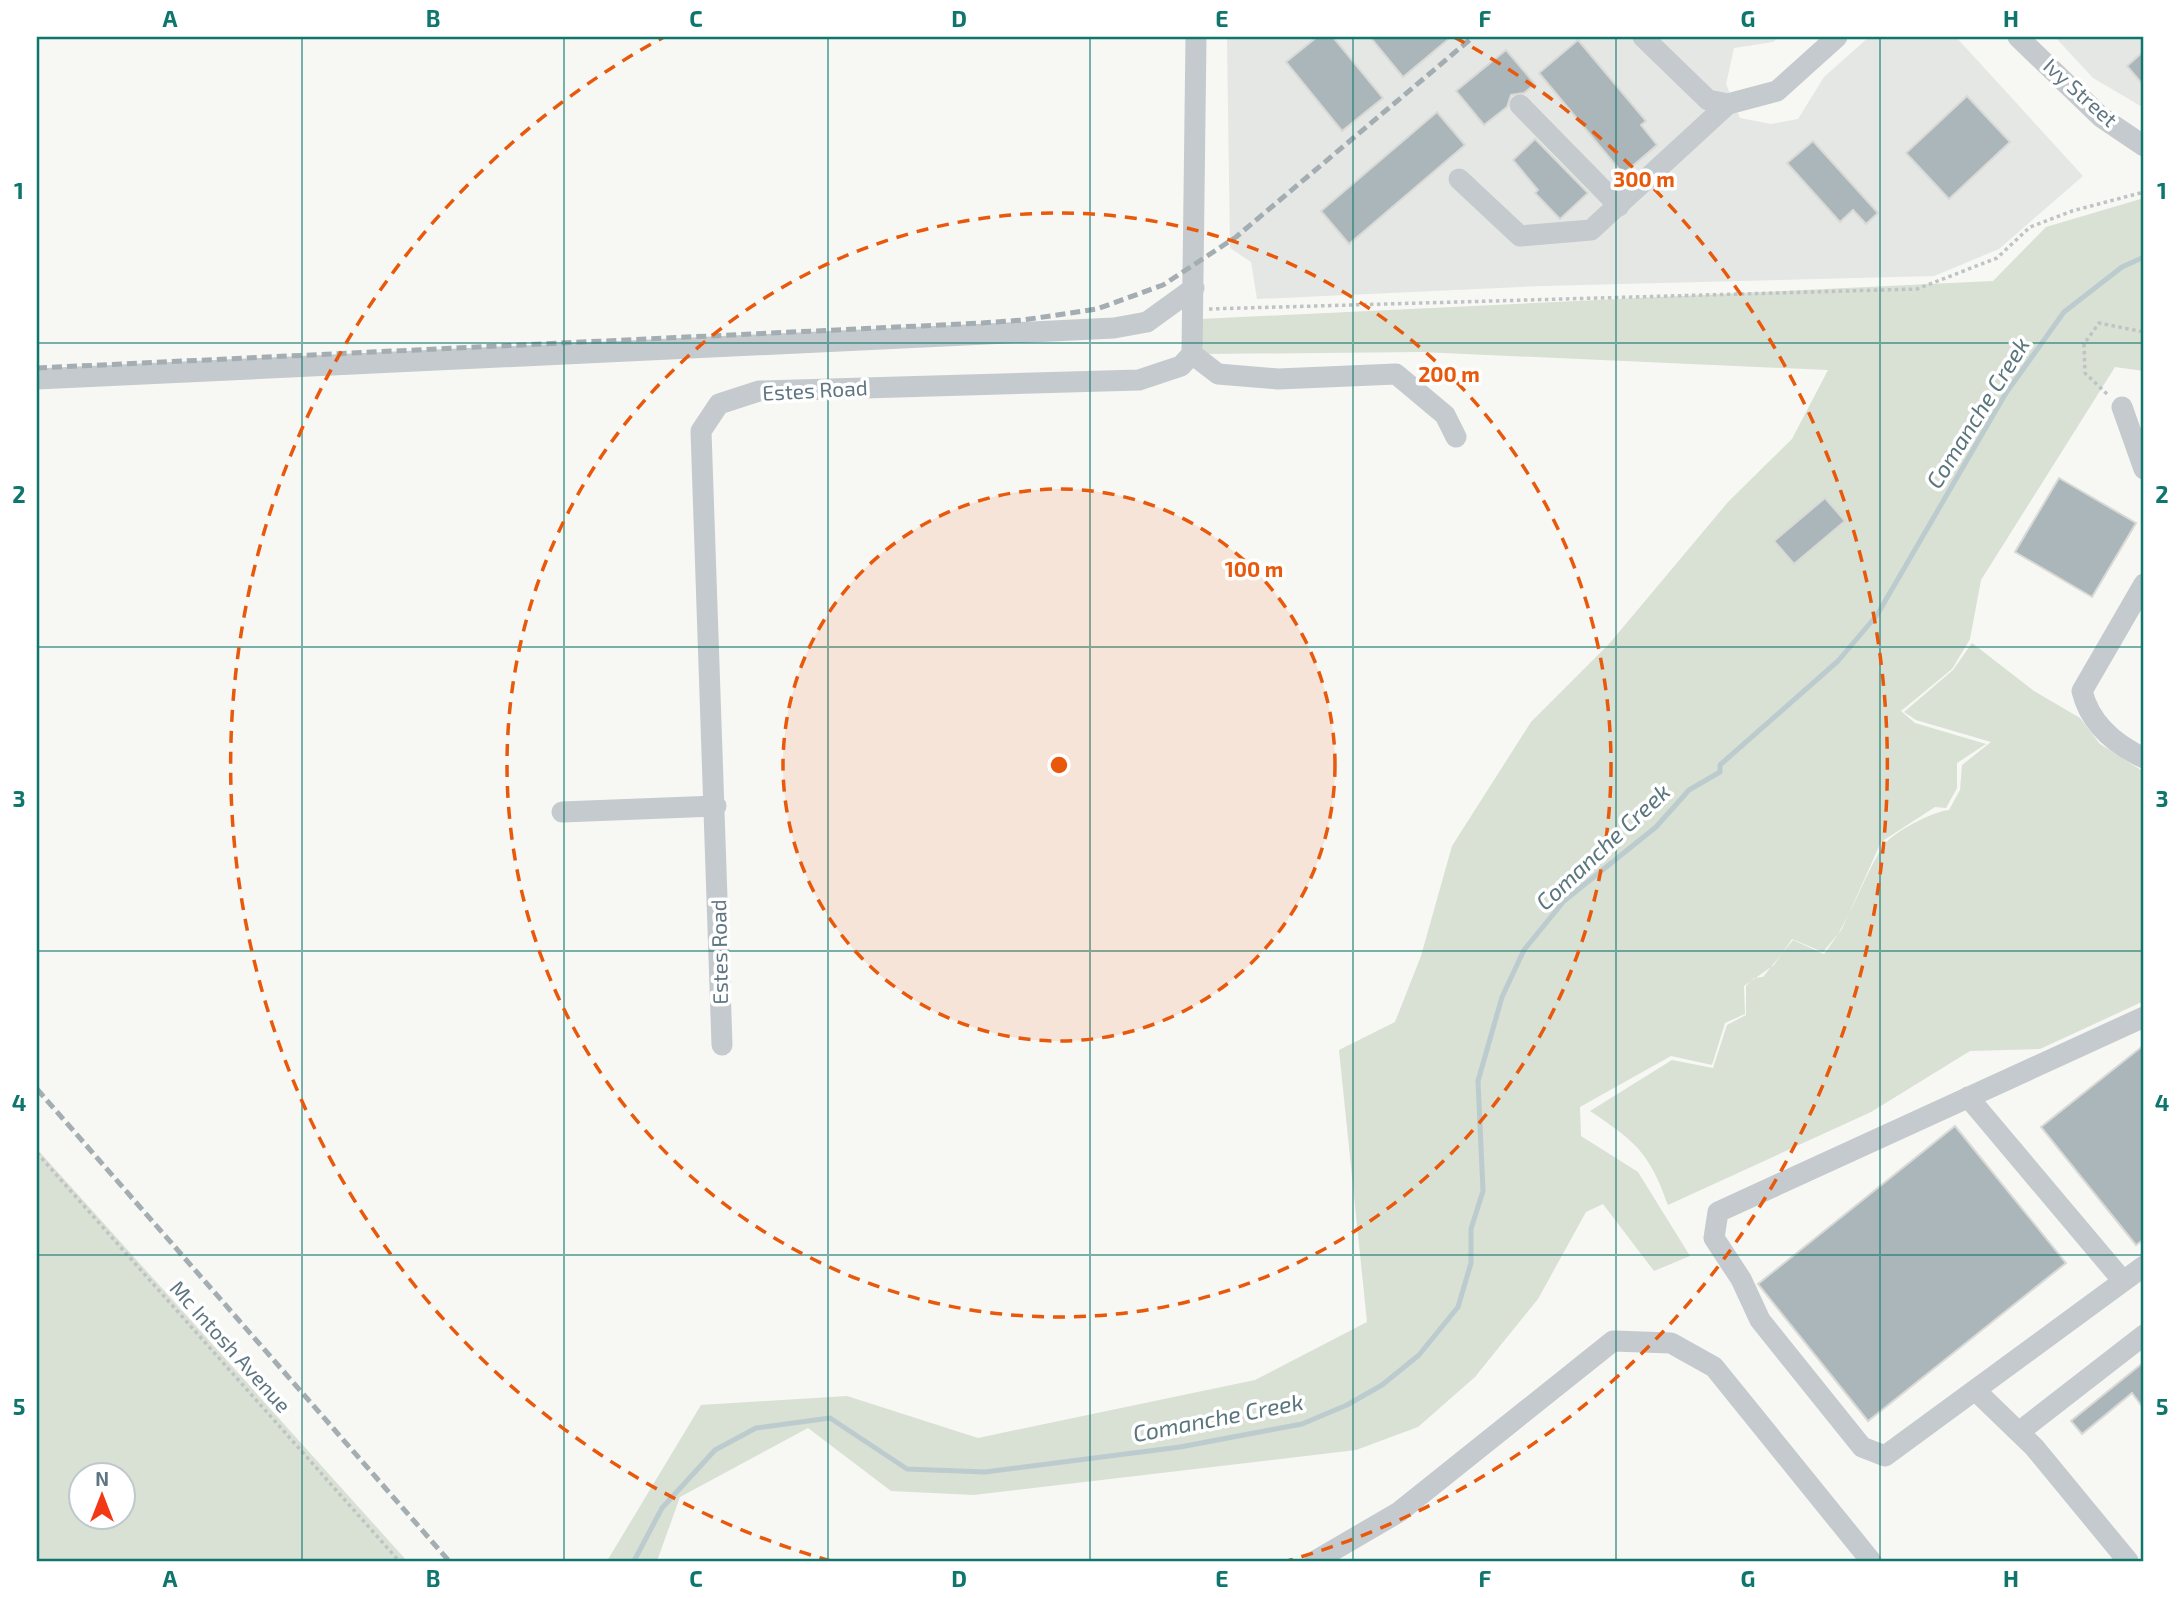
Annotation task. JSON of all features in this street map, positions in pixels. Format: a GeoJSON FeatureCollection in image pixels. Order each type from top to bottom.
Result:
{"type":"FeatureCollection","features":[{"type":"Feature","properties":{"kind":"street"},"geometry":{"type":"LineString","coordinates":[[1195,37],[1192,354],[1219,374],[1278,379],[1396,374],[1445,415],[1456,437]]}},
{"type":"Feature","properties":{"kind":"street"},"geometry":{"type":"LineString","coordinates":[[1643,37],[1709,100],[1728,104],[1777,91],[1837,37]]}},
{"type":"Feature","properties":{"kind":"street","name":"Ivy Street"},"geometry":{"type":"LineString","coordinates":[[2018,37],[2101,117],[2144,146]]}},
{"type":"Feature","properties":{"kind":"street"},"geometry":{"type":"LineString","coordinates":[[1459,178],[1520,236],[1591,230],[1728,104]]}},
{"type":"Feature","properties":{"kind":"street"},"geometry":{"type":"LineString","coordinates":[[1520,105],[1619,206]]}},
{"type":"Feature","properties":{"kind":"street"},"geometry":{"type":"LineString","coordinates":[[37,379],[1114,328],[1147,322],[1194,288]]}},
{"type":"Feature","properties":{"kind":"street","name":"Estes Road"},"geometry":{"type":"LineString","coordinates":[[722,1045],[716,806],[701,431],[719,404],[758,391],[1139,380],[1181,366],[1192,354]]}},
{"type":"Feature","properties":{"kind":"street"},"geometry":{"type":"LineString","coordinates":[[2122,407],[2144,470]]}},
{"type":"Feature","properties":{"kind":"street"},"geometry":{"type":"LineString","coordinates":[[2144,584],[2082,691],[2087,711],[2118,746],[2144,758]]}},
{"type":"Feature","properties":{"kind":"street"},"geometry":{"type":"LineString","coordinates":[[562,812],[716,806]]}},
{"type":"Feature","properties":{"kind":"street"},"geometry":{"type":"LineString","coordinates":[[2144,1017],[1718,1212],[1714,1238],[1741,1279],[1760,1320],[1862,1447],[1885,1456],[2144,1266]]}},
{"type":"Feature","properties":{"kind":"street"},"geometry":{"type":"LineString","coordinates":[[1968,1097],[2123,1281]]}},
{"type":"Feature","properties":{"kind":"street"},"geometry":{"type":"LineString","coordinates":[[2019,1432],[2144,1335]]}},
{"type":"Feature","properties":{"kind":"street"},"geometry":{"type":"LineString","coordinates":[[1315,1561],[1399,1512],[1613,1341],[1641,1339],[1671,1343],[1714,1367],[1871,1561]]}},
{"type":"Feature","properties":{"kind":"street"},"geometry":{"type":"LineString","coordinates":[[1975,1390],[2019,1432],[2128,1561]]}},
{"type":"Feature","properties":{"kind":"path"},"geometry":{"type":"LineString","coordinates":[[1193,309],[1917,289],[1997,258],[2030,227],[2072,211],[2144,192]]}},
{"type":"Feature","properties":{"kind":"path"},"geometry":{"type":"LineString","coordinates":[[2122,407],[2085,373],[2084,344],[2099,323],[2144,332]]}},
{"type":"Feature","properties":{"kind":"path","name":"Mc Intosh Avenue"},"geometry":{"type":"LineString","coordinates":[[37,1153],[399,1561]]}},
{"type":"Feature","properties":{"kind":"shaded area"},"geometry":{"type":"Polygon","coordinates":[[[1227,37],[1779,37],[1773,42],[1734,48],[1726,84],[1740,118],[1771,124],[1798,119],[1824,77],[1869,37],[1956,37],[2083,176],[1999,249],[1934,276],[1543,286],[1257,299],[1251,262],[1230,248],[1227,37]]]}},
{"type":"Feature","properties":{"kind":"shaded area"},"geometry":{"type":"Polygon","coordinates":[[[2055,37],[2144,37],[2144,108],[2093,78],[2055,37]]]}},
{"type":"Feature","properties":{"kind":"shaded area"},"geometry":{"type":"Polygon","coordinates":[[[2144,198],[2144,371],[2115,367],[1981,580],[1970,639],[1952,669],[1901,711],[1915,723],[1986,744],[1957,763],[1957,788],[1946,808],[1935,807],[1881,842],[1842,929],[1823,952],[1792,939],[1774,965],[1744,986],[1745,1014],[1725,1023],[1712,1065],[1671,1056],[1580,1107],[1581,1136],[1638,1172],[1690,1256],[1654,1271],[1603,1204],[1586,1212],[1538,1299],[1475,1377],[1418,1427],[1356,1450],[974,1495],[891,1491],[808,1428],[680,1497],[657,1561],[607,1561],[701,1405],[847,1396],[978,1438],[1255,1380],[1367,1322],[1339,1050],[1395,1022],[1421,956],[1452,846],[1531,722],[1609,644],[1728,502],[1792,439],[1828,370],[1421,352],[1203,354],[1200,319],[1993,281],[2046,227],[2144,198]]]}},
{"type":"Feature","properties":{"kind":"shaded area"},"geometry":{"type":"Polygon","coordinates":[[[1972,643],[2034,691],[2080,718],[2100,744],[2144,772],[2144,1001],[2040,1049],[1970,1051],[1871,1112],[1668,1205],[1654,1172],[1639,1150],[1619,1131],[1590,1111],[1672,1060],[1713,1068],[1727,1025],[1746,1015],[1746,986],[1754,978],[1763,977],[1793,940],[1824,954],[1842,927],[1884,845],[1914,823],[1949,810],[1960,790],[1962,765],[1991,742],[1916,720],[1904,712],[1953,670],[1972,643]]]}},
{"type":"Feature","properties":{"kind":"shaded area"},"geometry":{"type":"Polygon","coordinates":[[[37,1149],[407,1561],[37,1561],[37,1149]]]}},
{"type":"Feature","properties":{"kind":"building"},"geometry":{"type":"Polygon","coordinates":[[[1317,37],[1333,37],[1383,98],[1342,131],[1286,62],[1317,37]]]}},
{"type":"Feature","properties":{"kind":"building"},"geometry":{"type":"Polygon","coordinates":[[[1370,37],[1451,37],[1403,77],[1370,37]]]}},
{"type":"Feature","properties":{"kind":"building"},"geometry":{"type":"Polygon","coordinates":[[[1578,40],[1646,121],[1641,125],[1657,145],[1623,174],[1539,73],[1578,40]]]}},
{"type":"Feature","properties":{"kind":"building"},"geometry":{"type":"Polygon","coordinates":[[[1506,50],[1535,84],[1524,93],[1511,95],[1507,107],[1484,125],[1456,91],[1506,50]]]}},
{"type":"Feature","properties":{"kind":"building"},"geometry":{"type":"Polygon","coordinates":[[[2144,51],[2144,86],[2127,66],[2144,51]]]}},
{"type":"Feature","properties":{"kind":"building"},"geometry":{"type":"Polygon","coordinates":[[[1967,96],[2010,142],[1949,199],[1906,153],[1967,96]]]}},
{"type":"Feature","properties":{"kind":"building"},"geometry":{"type":"Polygon","coordinates":[[[1437,112],[1465,145],[1349,244],[1321,211],[1437,112]]]}},
{"type":"Feature","properties":{"kind":"building"},"geometry":{"type":"Polygon","coordinates":[[[1535,139],[1588,193],[1560,219],[1535,193],[1538,190],[1513,160],[1535,139]]]}},
{"type":"Feature","properties":{"kind":"building"},"geometry":{"type":"Polygon","coordinates":[[[1813,141],[1878,213],[1866,224],[1853,210],[1840,222],[1787,163],[1813,141]]]}},
{"type":"Feature","properties":{"kind":"building"},"geometry":{"type":"Polygon","coordinates":[[[2059,478],[2136,523],[2092,597],[2015,552],[2059,478]]]}},
{"type":"Feature","properties":{"kind":"building"},"geometry":{"type":"Polygon","coordinates":[[[1825,498],[1845,521],[1794,564],[1774,541],[1825,498]]]}},
{"type":"Feature","properties":{"kind":"building"},"geometry":{"type":"Polygon","coordinates":[[[2144,1045],[2144,1239],[2136,1245],[2041,1127],[2144,1045]]]}},
{"type":"Feature","properties":{"kind":"building"},"geometry":{"type":"Polygon","coordinates":[[[1955,1126],[2066,1263],[1868,1421],[1758,1284],[1955,1126]]]}},
{"type":"Feature","properties":{"kind":"building"},"geometry":{"type":"Polygon","coordinates":[[[2144,1362],[2144,1409],[2132,1393],[2082,1434],[2071,1421],[2144,1362]]]}},
{"type":"Feature","properties":{"kind":"waterway","name":"Comanche Creek"},"geometry":{"type":"LineString","coordinates":[[634,1561],[662,1508],[715,1450],[756,1428],[830,1418],[907,1469],[985,1472],[1180,1447],[1302,1424],[1347,1405],[1382,1385],[1419,1355],[1458,1307],[1471,1263],[1471,1229],[1483,1191],[1478,1081],[1502,997],[1524,950],[1564,901],[1656,827],[1689,790],[1720,772],[1720,765],[1838,661],[1877,615],[2006,393],[2064,312],[2122,267],[2144,257]]}},
{"type":"Feature","properties":{"kind":"railway"},"geometry":{"type":"LineString","coordinates":[[37,368],[982,323],[1097,309],[1163,285],[1236,237],[1473,37]]}},
{"type":"Feature","properties":{"kind":"railway"},"geometry":{"type":"LineString","coordinates":[[37,1089],[449,1561]]}}]}
